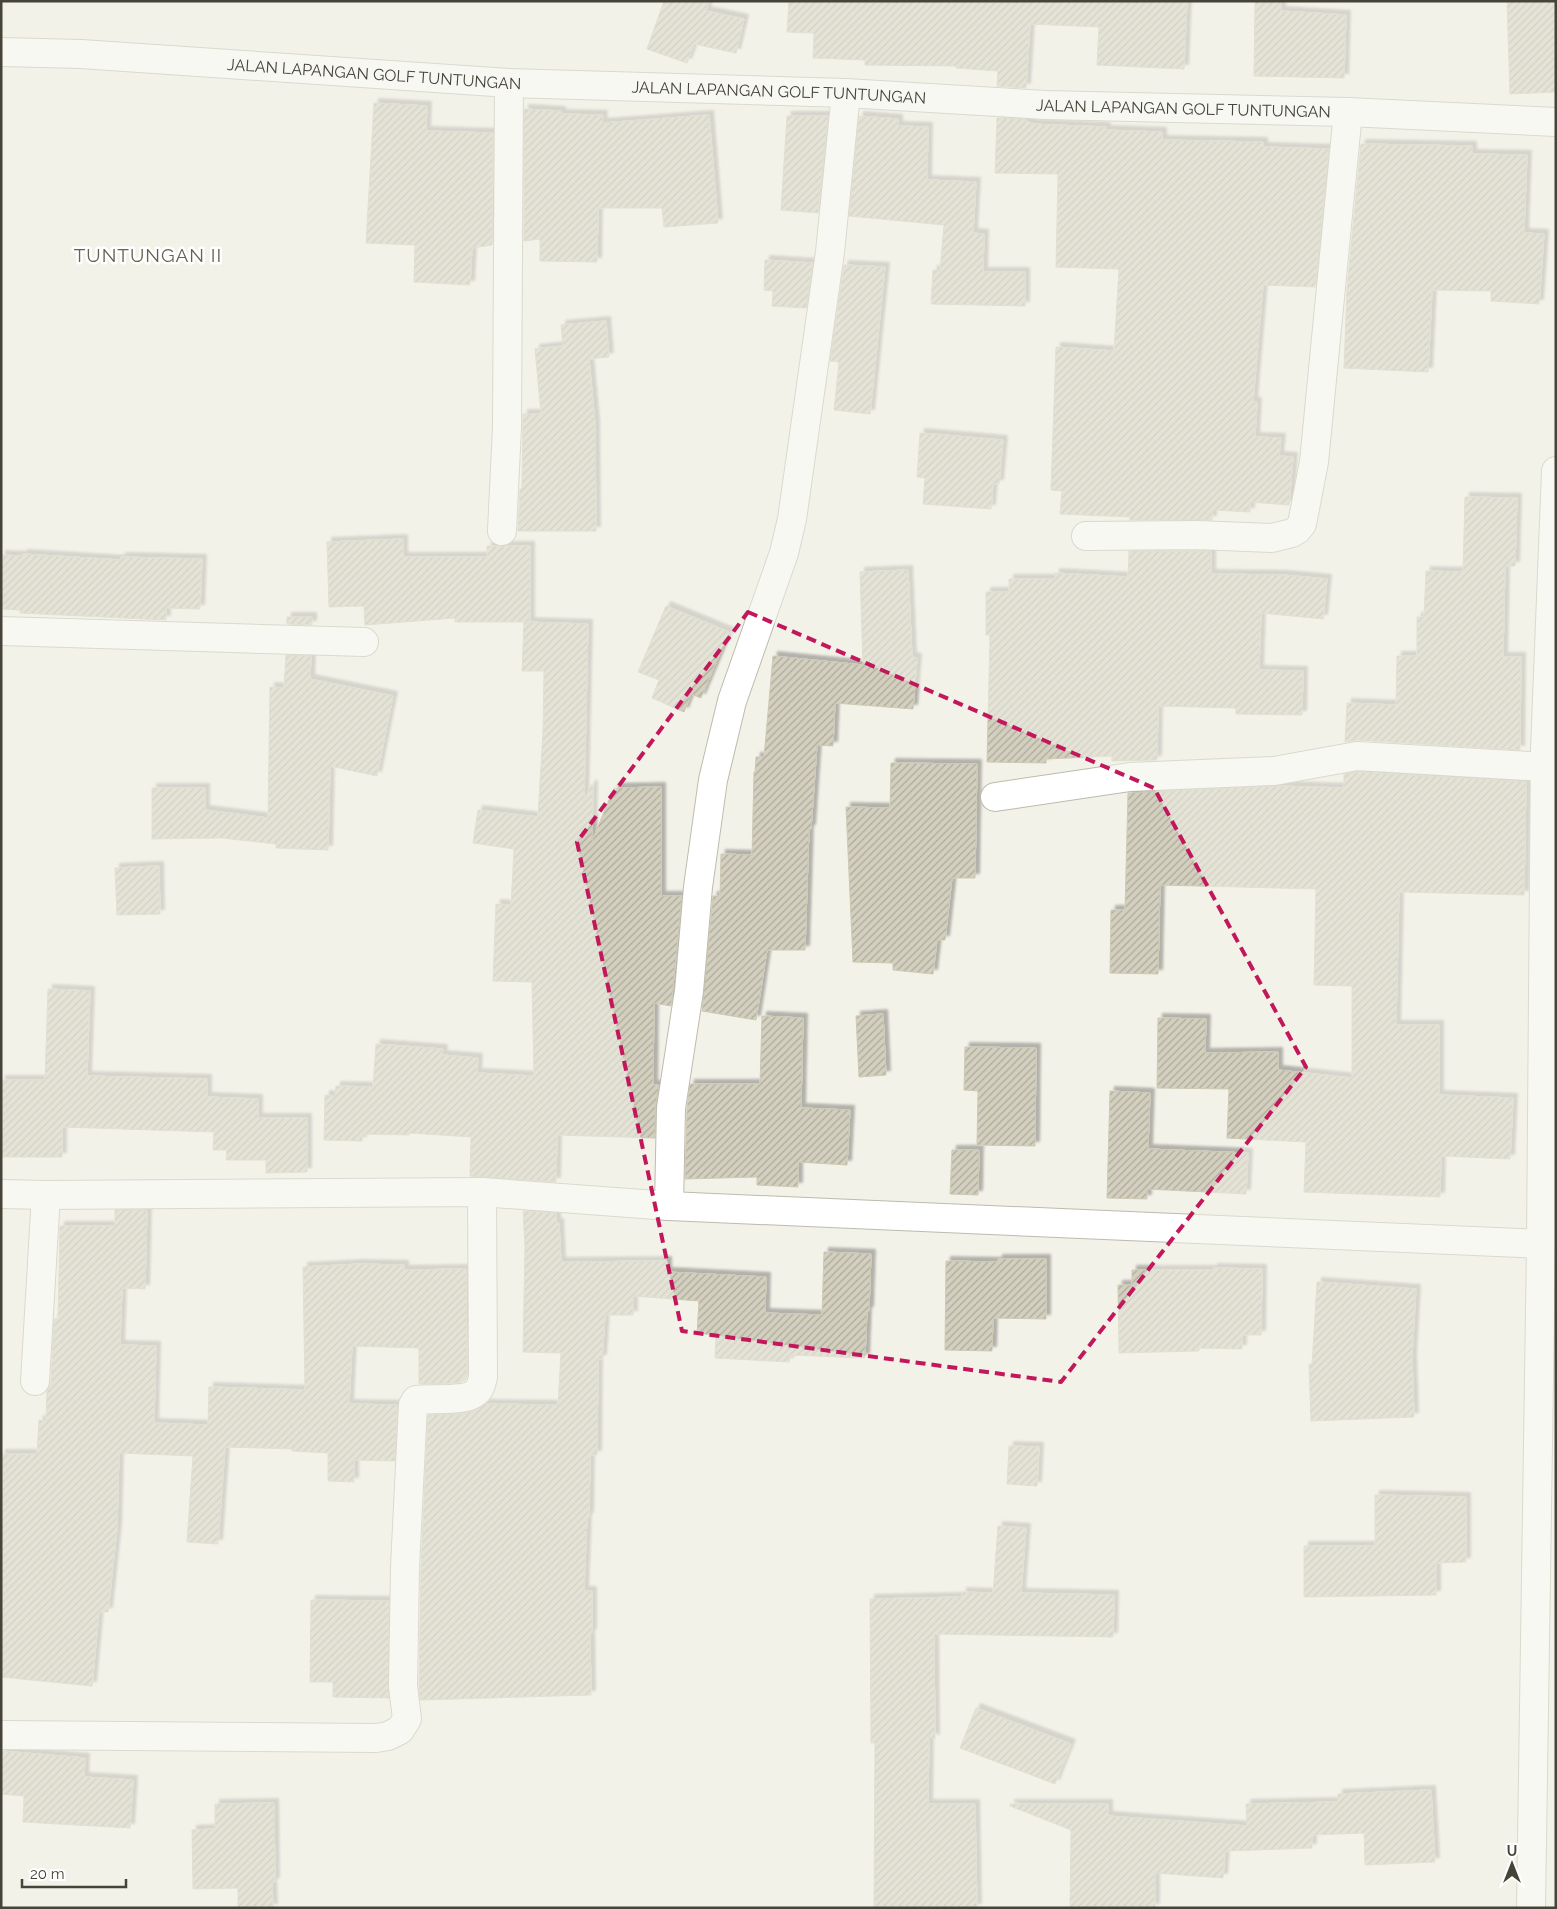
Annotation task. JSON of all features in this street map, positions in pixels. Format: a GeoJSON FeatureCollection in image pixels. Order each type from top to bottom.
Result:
{"type":"FeatureCollection","features":[{"type":"Feature","properties":{"kind":"street","name":"JALAN LAPANGAN GOLF TUNTUNGAN"},"geometry":{"type":"LineString","coordinates":[[1,52],[81,54],[509,82],[846,93],[1046,105],[1348,112],[1556,122]]}},
{"type":"Feature","properties":{"kind":"street"},"geometry":{"type":"LineString","coordinates":[[502,531],[507,427],[509,82]]}},
{"type":"Feature","properties":{"kind":"street"},"geometry":{"type":"LineString","coordinates":[[669,1206],[671,1108],[688,991],[698,886],[713,780],[732,701],[784,553],[792,519],[830,252],[846,93]]}},
{"type":"Feature","properties":{"kind":"street"},"geometry":{"type":"LineString","coordinates":[[1086,536],[1197,535],[1272,538],[1292,533],[1298,530],[1302,524],[1314,462],[1348,112]]}},
{"type":"Feature","properties":{"kind":"street"},"geometry":{"type":"LineString","coordinates":[[1531,1908],[1549,756],[1556,471]]}},
{"type":"Feature","properties":{"kind":"street"},"geometry":{"type":"LineString","coordinates":[[1,631],[364,642]]}},
{"type":"Feature","properties":{"kind":"street"},"geometry":{"type":"LineString","coordinates":[[995,797],[1130,777],[1274,771],[1358,756],[1549,756]]}},
{"type":"Feature","properties":{"kind":"street"},"geometry":{"type":"LineString","coordinates":[[1,1735],[376,1738],[388,1736],[400,1730],[407,1719],[403,1686],[405,1567],[413,1405],[416,1400],[425,1398],[457,1399],[471,1396],[479,1390],[483,1377],[482,1192]]}},
{"type":"Feature","properties":{"kind":"street"},"geometry":{"type":"LineString","coordinates":[[1,1194],[482,1192],[669,1206],[1541,1244]]}},
{"type":"Feature","properties":{"kind":"street"},"geometry":{"type":"LineString","coordinates":[[35,1381],[46,1195]]}},
{"type":"Feature","properties":{"kind":"highlighted area"},"geometry":{"type":"Polygon","coordinates":[[[748,612],[1154,788],[1306,1067],[1061,1382],[682,1331],[577,842],[748,612]]]}},
{"type":"Feature","properties":{"kind":"building"},"geometry":{"type":"Polygon","coordinates":[[[664,1],[709,1],[706,11],[744,19],[736,53],[694,44],[687,63],[647,49],[664,1]]]}},
{"type":"Feature","properties":{"kind":"building"},"geometry":{"type":"Polygon","coordinates":[[[789,1],[1187,1],[1184,69],[1097,65],[1099,27],[1030,24],[1026,88],[997,86],[998,71],[956,68],[956,66],[865,65],[865,60],[813,58],[814,33],[787,32],[789,1]]]}},
{"type":"Feature","properties":{"kind":"building"},"geometry":{"type":"Polygon","coordinates":[[[1255,1],[1281,1],[1281,11],[1346,15],[1344,78],[1254,76],[1255,1]]]}},
{"type":"Feature","properties":{"kind":"building"},"geometry":{"type":"Polygon","coordinates":[[[1507,1],[1556,1],[1556,92],[1510,94],[1507,1]]]}},
{"type":"Feature","properties":{"kind":"building"},"geometry":{"type":"Polygon","coordinates":[[[374,103],[427,106],[426,131],[493,133],[492,245],[472,248],[470,285],[414,282],[415,245],[366,243],[374,103]]]}},
{"type":"Feature","properties":{"kind":"building"},"geometry":{"type":"Polygon","coordinates":[[[524,109],[561,111],[561,114],[603,115],[602,123],[709,115],[718,223],[664,227],[662,208],[598,208],[597,262],[540,261],[540,239],[524,241],[524,109]]]}},
{"type":"Feature","properties":{"kind":"building"},"geometry":{"type":"Polygon","coordinates":[[[787,116],[828,116],[818,213],[781,210],[787,116]]]}},
{"type":"Feature","properties":{"kind":"building"},"geometry":{"type":"Polygon","coordinates":[[[859,116],[898,119],[898,126],[928,127],[927,180],[976,182],[973,233],[984,234],[983,272],[1025,272],[1025,306],[931,304],[933,270],[940,271],[944,225],[849,216],[859,116]]]}},
{"type":"Feature","properties":{"kind":"building"},"geometry":{"type":"Polygon","coordinates":[[[997,118],[1025,119],[1024,121],[1030,122],[1030,124],[1106,127],[1105,130],[1162,132],[1162,140],[1263,142],[1263,147],[1329,149],[1315,287],[1263,285],[1253,402],[1257,402],[1255,437],[1281,438],[1279,456],[1293,457],[1289,505],[1250,502],[1250,512],[1212,510],[1212,520],[1130,520],[1130,517],[1060,514],[1062,491],[1051,490],[1056,347],[1114,351],[1119,270],[1056,267],[1058,174],[995,173],[997,118]]]}},
{"type":"Feature","properties":{"kind":"building"},"geometry":{"type":"Polygon","coordinates":[[[1361,144],[1472,146],[1472,154],[1527,155],[1524,233],[1544,234],[1539,304],[1491,301],[1491,291],[1432,290],[1428,372],[1344,368],[1347,289],[1361,144]]]}},
{"type":"Feature","properties":{"kind":"building"},"geometry":{"type":"Polygon","coordinates":[[[765,260],[813,263],[806,308],[772,306],[773,291],[764,290],[765,260]]]}},
{"type":"Feature","properties":{"kind":"building"},"geometry":{"type":"Polygon","coordinates":[[[844,265],[885,267],[870,414],[834,410],[839,362],[830,361],[844,265]]]}},
{"type":"Feature","properties":{"kind":"building"},"geometry":{"type":"Polygon","coordinates":[[[606,321],[609,357],[589,359],[595,424],[596,531],[518,531],[520,489],[522,489],[523,414],[541,414],[535,349],[563,346],[561,325],[606,321]]]}},
{"type":"Feature","properties":{"kind":"building"},"geometry":{"type":"Polygon","coordinates":[[[920,433],[1003,440],[999,484],[993,484],[991,509],[923,504],[925,478],[917,477],[920,433]]]}},
{"type":"Feature","properties":{"kind":"building"},"geometry":{"type":"Polygon","coordinates":[[[1465,497],[1517,498],[1515,566],[1505,566],[1503,657],[1521,657],[1520,750],[1358,740],[1345,742],[1347,703],[1396,705],[1397,656],[1417,656],[1417,617],[1424,617],[1426,571],[1463,572],[1465,497]]]}},
{"type":"Feature","properties":{"kind":"building"},"geometry":{"type":"Polygon","coordinates":[[[403,539],[403,557],[487,557],[487,546],[530,546],[530,622],[455,622],[455,618],[365,625],[364,606],[329,607],[327,542],[403,539]]]}},
{"type":"Feature","properties":{"kind":"building"},"geometry":{"type":"Polygon","coordinates":[[[1129,551],[1211,551],[1211,574],[1284,575],[1327,579],[1323,619],[1261,613],[1259,670],[1303,671],[1302,715],[1236,714],[1236,708],[1158,706],[1157,760],[1112,761],[1112,756],[1046,759],[1046,763],[987,762],[990,635],[986,635],[986,592],[1009,592],[1009,579],[1055,579],[1055,573],[1128,577],[1129,551]]]}},
{"type":"Feature","properties":{"kind":"building"},"geometry":{"type":"Polygon","coordinates":[[[23,554],[121,560],[121,557],[202,559],[200,609],[166,608],[166,620],[20,613],[20,610],[1,609],[1,555],[23,556],[23,554]]]}},
{"type":"Feature","properties":{"kind":"building"},"geometry":{"type":"Polygon","coordinates":[[[908,570],[912,657],[917,658],[913,709],[835,703],[833,746],[817,745],[811,829],[809,829],[805,950],[767,950],[756,1020],[702,1011],[713,896],[720,896],[721,854],[752,855],[754,772],[756,757],[764,757],[773,656],[863,665],[860,572],[908,570]]]}},
{"type":"Feature","properties":{"kind":"building"},"geometry":{"type":"Polygon","coordinates":[[[666,606],[729,632],[701,698],[691,694],[684,712],[652,698],[659,680],[638,672],[666,606]]]}},
{"type":"Feature","properties":{"kind":"building"},"geometry":{"type":"Polygon","coordinates":[[[287,617],[312,617],[312,625],[287,624],[287,617]]]}},
{"type":"Feature","properties":{"kind":"building"},"geometry":{"type":"Polygon","coordinates":[[[524,622],[588,624],[584,802],[591,785],[593,785],[592,841],[614,788],[661,787],[661,896],[682,896],[671,1006],[654,1003],[653,1085],[659,1085],[655,1108],[655,1138],[557,1135],[556,1182],[470,1176],[471,1137],[410,1133],[409,1135],[362,1134],[362,1141],[324,1140],[325,1095],[335,1096],[336,1086],[373,1087],[376,1044],[443,1049],[442,1055],[478,1058],[477,1073],[534,1076],[532,982],[493,981],[496,904],[511,905],[514,849],[473,843],[478,810],[538,817],[544,671],[522,671],[524,622]]]}},
{"type":"Feature","properties":{"kind":"building"},"geometry":{"type":"Polygon","coordinates":[[[286,655],[311,656],[310,679],[393,696],[377,776],[330,766],[328,850],[276,848],[276,844],[222,838],[152,839],[152,788],[205,788],[205,810],[268,818],[270,687],[284,688],[286,655]]]}},
{"type":"Feature","properties":{"kind":"building"},"geometry":{"type":"Polygon","coordinates":[[[891,763],[977,764],[975,878],[952,878],[945,940],[937,940],[933,974],[893,970],[893,963],[853,962],[846,807],[890,808],[891,763]]]}},
{"type":"Feature","properties":{"kind":"building"},"geometry":{"type":"Polygon","coordinates":[[[1358,772],[1526,782],[1524,895],[1399,892],[1396,1025],[1439,1025],[1439,1095],[1513,1098],[1510,1159],[1441,1156],[1440,1197],[1304,1192],[1306,1142],[1227,1138],[1229,1089],[1157,1088],[1158,1018],[1206,1019],[1205,1053],[1278,1052],[1278,1070],[1352,1078],[1352,986],[1314,985],[1316,889],[1160,885],[1158,974],[1110,973],[1111,910],[1125,910],[1128,793],[1279,786],[1344,788],[1344,774],[1358,772]]]}},
{"type":"Feature","properties":{"kind":"building"},"geometry":{"type":"Polygon","coordinates":[[[159,866],[160,914],[117,915],[115,868],[159,866]]]}},
{"type":"Feature","properties":{"kind":"building"},"geometry":{"type":"Polygon","coordinates":[[[48,989],[90,991],[87,1076],[207,1079],[207,1097],[258,1099],[258,1118],[307,1118],[307,1172],[266,1173],[266,1160],[226,1160],[227,1150],[213,1150],[214,1132],[62,1127],[62,1157],[1,1157],[1,1080],[45,1080],[48,989]]]}},
{"type":"Feature","properties":{"kind":"building"},"geometry":{"type":"Polygon","coordinates":[[[883,1014],[886,1075],[859,1077],[856,1016],[883,1014]]]}},
{"type":"Feature","properties":{"kind":"building"},"geometry":{"type":"Polygon","coordinates":[[[762,1016],[803,1018],[801,1108],[850,1110],[847,1165],[798,1162],[798,1187],[757,1185],[757,1177],[685,1179],[687,1109],[690,1084],[760,1084],[762,1016]]]}},
{"type":"Feature","properties":{"kind":"building"},"geometry":{"type":"Polygon","coordinates":[[[965,1047],[1036,1048],[1035,1146],[977,1145],[978,1091],[964,1090],[965,1047]]]}},
{"type":"Feature","properties":{"kind":"building"},"geometry":{"type":"Polygon","coordinates":[[[1110,1091],[1150,1093],[1148,1149],[1248,1153],[1246,1194],[1147,1189],[1147,1199],[1107,1198],[1110,1091]]]}},
{"type":"Feature","properties":{"kind":"building"},"geometry":{"type":"Polygon","coordinates":[[[952,1150],[979,1150],[978,1195],[950,1194],[952,1150]]]}},
{"type":"Feature","properties":{"kind":"building"},"geometry":{"type":"Polygon","coordinates":[[[115,1210],[147,1210],[145,1289],[122,1288],[120,1345],[156,1346],[154,1423],[208,1425],[209,1387],[305,1390],[303,1267],[359,1264],[404,1265],[404,1270],[466,1269],[467,1376],[465,1380],[457,1383],[419,1384],[419,1348],[352,1346],[349,1404],[397,1405],[395,1461],[354,1460],[354,1482],[328,1481],[328,1453],[292,1451],[292,1449],[225,1447],[218,1544],[187,1542],[193,1456],[119,1453],[117,1528],[108,1612],[99,1612],[92,1686],[1,1677],[1,1454],[37,1454],[39,1420],[46,1421],[47,1391],[51,1382],[54,1319],[58,1319],[60,1226],[115,1226],[115,1210]]]}},
{"type":"Feature","properties":{"kind":"building"},"geometry":{"type":"Polygon","coordinates":[[[523,1211],[556,1213],[556,1223],[559,1223],[561,1262],[667,1261],[667,1272],[766,1277],[765,1313],[822,1315],[824,1252],[871,1254],[865,1358],[790,1355],[789,1362],[715,1358],[716,1335],[697,1334],[699,1301],[633,1296],[633,1315],[605,1315],[602,1359],[598,1359],[597,1455],[590,1455],[589,1517],[587,1517],[584,1591],[592,1591],[592,1633],[590,1633],[591,1695],[420,1700],[421,1568],[428,1415],[462,1414],[473,1411],[485,1404],[558,1405],[561,1353],[523,1352],[525,1247],[523,1211]]]}},
{"type":"Feature","properties":{"kind":"building"},"geometry":{"type":"Polygon","coordinates":[[[998,1259],[1046,1259],[1046,1319],[993,1318],[992,1351],[945,1350],[946,1261],[998,1262],[998,1259]]]}},
{"type":"Feature","properties":{"kind":"building"},"geometry":{"type":"Polygon","coordinates":[[[1213,1268],[1262,1269],[1261,1335],[1242,1335],[1242,1349],[1199,1348],[1199,1351],[1119,1353],[1118,1285],[1132,1285],[1132,1270],[1213,1270],[1213,1268]]]}},
{"type":"Feature","properties":{"kind":"building"},"geometry":{"type":"Polygon","coordinates":[[[1317,1282],[1416,1289],[1412,1357],[1414,1417],[1311,1421],[1309,1364],[1312,1364],[1317,1282]]]}},
{"type":"Feature","properties":{"kind":"building"},"geometry":{"type":"Polygon","coordinates":[[[1009,1446],[1039,1447],[1037,1486],[1007,1484],[1009,1446]]]}},
{"type":"Feature","properties":{"kind":"building"},"geometry":{"type":"Polygon","coordinates":[[[1375,1495],[1466,1497],[1466,1562],[1436,1563],[1436,1595],[1304,1597],[1304,1546],[1375,1546],[1375,1495]]]}},
{"type":"Feature","properties":{"kind":"building"},"geometry":{"type":"Polygon","coordinates":[[[998,1526],[1026,1528],[1021,1593],[1114,1595],[1113,1637],[934,1634],[935,1739],[929,1736],[928,1804],[936,1804],[936,1806],[937,1804],[975,1804],[977,1908],[874,1908],[875,1743],[871,1743],[870,1599],[962,1597],[962,1592],[993,1593],[998,1526]]]}},
{"type":"Feature","properties":{"kind":"building"},"geometry":{"type":"Polygon","coordinates":[[[311,1600],[389,1601],[389,1698],[333,1697],[333,1682],[310,1682],[311,1600]]]}},
{"type":"Feature","properties":{"kind":"building"},"geometry":{"type":"Polygon","coordinates":[[[976,1708],[1071,1744],[1055,1784],[960,1748],[976,1708]]]}},
{"type":"Feature","properties":{"kind":"building"},"geometry":{"type":"Polygon","coordinates":[[[1,1751],[85,1758],[84,1777],[133,1780],[130,1828],[23,1822],[24,1796],[1,1794],[1,1751]]]}},
{"type":"Feature","properties":{"kind":"building"},"geometry":{"type":"Polygon","coordinates":[[[1431,1790],[1435,1862],[1365,1865],[1364,1833],[1312,1835],[1312,1848],[1225,1851],[1223,1878],[1155,1873],[1155,1908],[1070,1908],[1071,1830],[1010,1806],[1010,1804],[1108,1804],[1108,1816],[1247,1826],[1246,1804],[1338,1802],[1338,1794],[1431,1790]]]}},
{"type":"Feature","properties":{"kind":"building"},"geometry":{"type":"Polygon","coordinates":[[[274,1803],[275,1882],[272,1882],[273,1908],[238,1908],[238,1888],[193,1889],[192,1830],[215,1829],[215,1804],[274,1803]]]}},
{"type":"Feature","properties":{"kind":"district","name":"TUNTUNGAN II"},"geometry":{"type":"Point","coordinates":[148,255]}}]}
